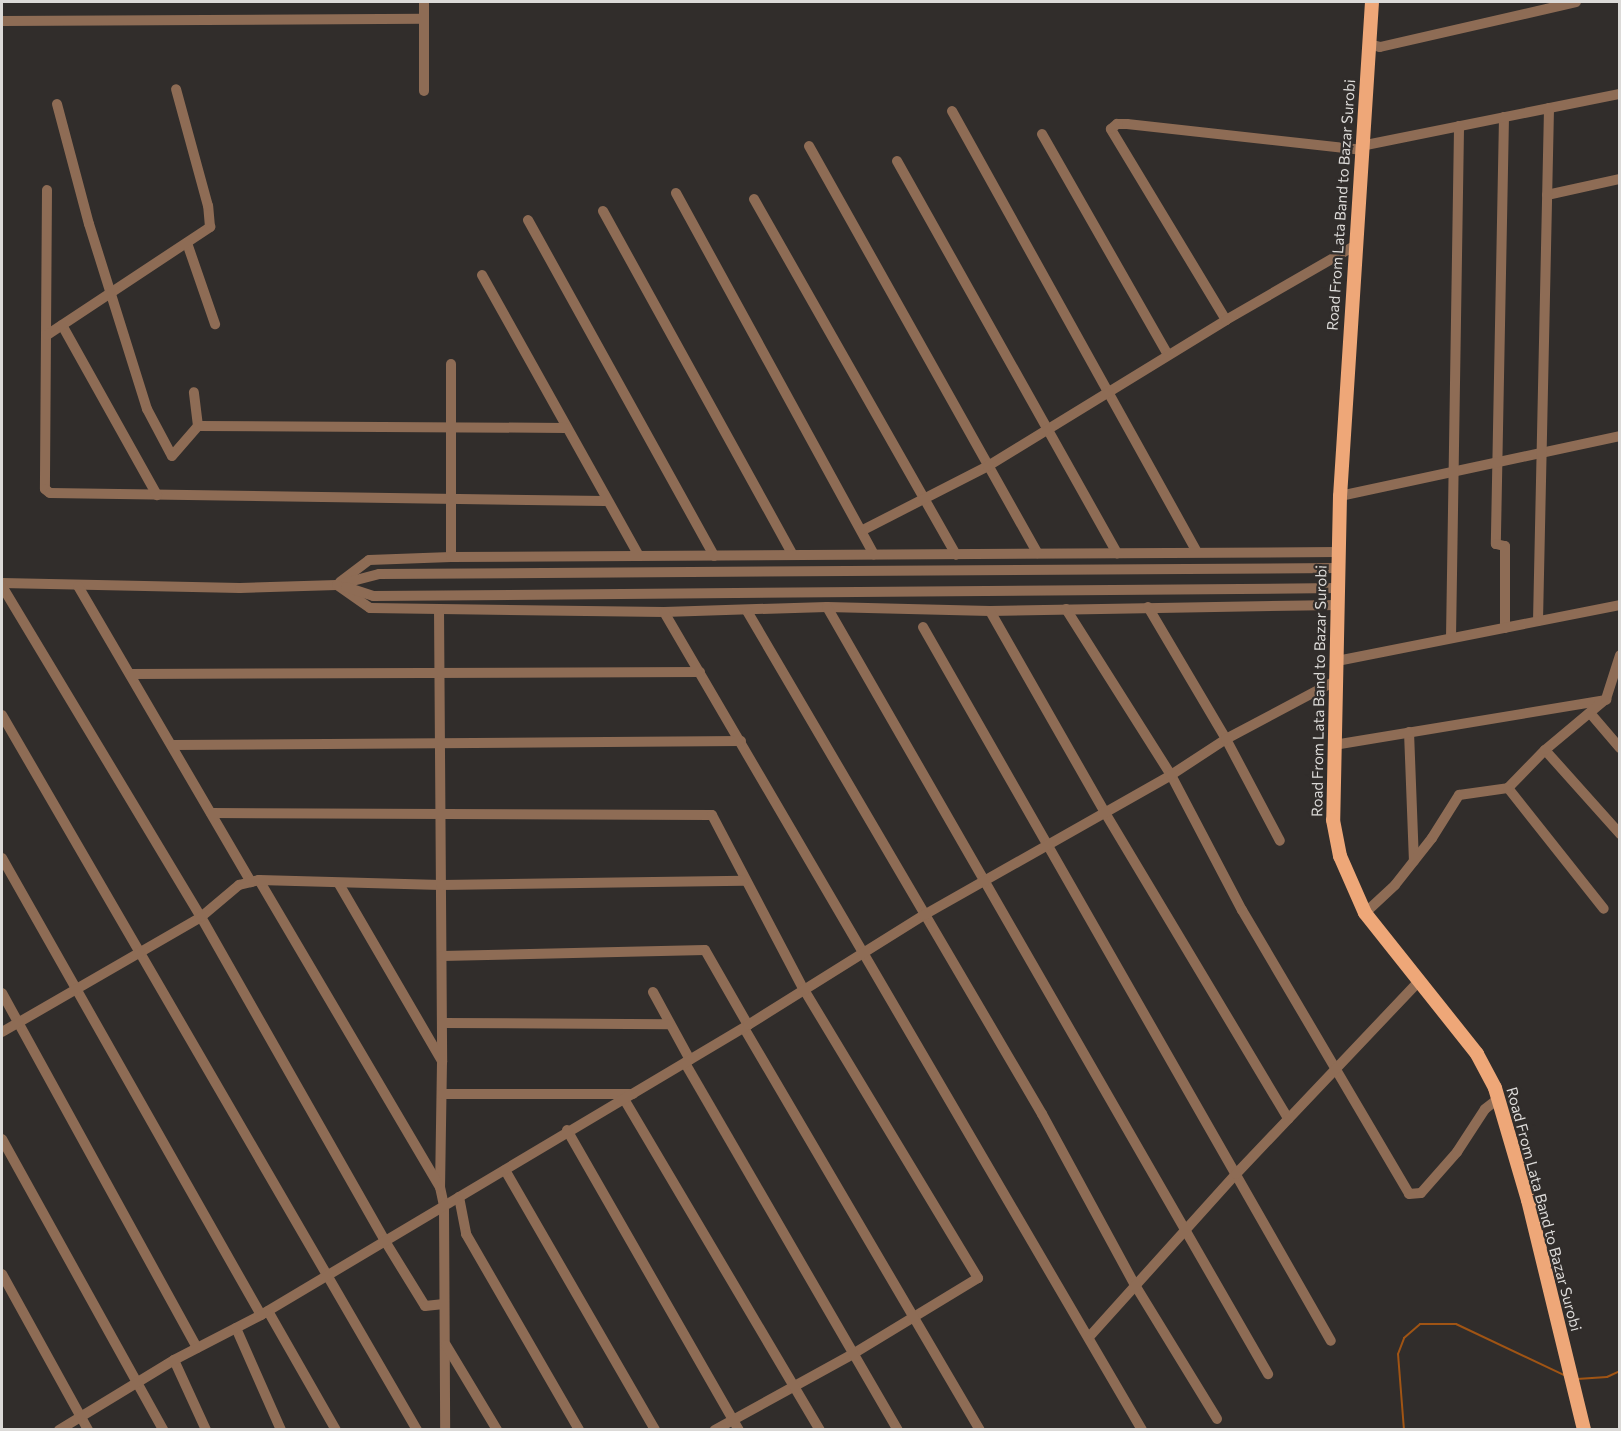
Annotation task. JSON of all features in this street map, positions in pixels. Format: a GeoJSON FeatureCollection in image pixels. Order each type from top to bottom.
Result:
{"type":"FeatureCollection","features":[{"type":"Feature","properties":{"kind":"main road","name":"Road From Lata Band to Bazar Surobi"},"geometry":{"type":"LineString","coordinates":[[1372,2],[1354,246],[1340,496],[1333,820],[1340,856],[1365,913],[1477,1054],[1498,1099],[1528,1200],[1584,1430]]}},
{"type":"Feature","properties":{"kind":"street"},"geometry":{"type":"LineString","coordinates":[[424,2],[424,91]]}},
{"type":"Feature","properties":{"kind":"street"},"geometry":{"type":"LineString","coordinates":[[1369,44],[1380,47],[1576,2]]}},
{"type":"Feature","properties":{"kind":"street"},"geometry":{"type":"LineString","coordinates":[[2,21],[424,19]]}},
{"type":"Feature","properties":{"kind":"street"},"geometry":{"type":"LineString","coordinates":[[47,335],[210,227],[211,219],[176,89]]}},
{"type":"Feature","properties":{"kind":"street"},"geometry":{"type":"LineString","coordinates":[[1226,320],[1112,129],[1117,124],[1361,148],[1620,94]]}},
{"type":"Feature","properties":{"kind":"street"},"geometry":{"type":"LineString","coordinates":[[57,104],[88,224],[112,293],[147,410],[172,456],[198,426],[194,392]]}},
{"type":"Feature","properties":{"kind":"street"},"geometry":{"type":"LineString","coordinates":[[1538,621],[1549,108]]}},
{"type":"Feature","properties":{"kind":"street"},"geometry":{"type":"LineString","coordinates":[[952,111],[1197,552]]}},
{"type":"Feature","properties":{"kind":"street"},"geometry":{"type":"LineString","coordinates":[[1504,117],[1496,544],[1505,546],[1505,628]]}},
{"type":"Feature","properties":{"kind":"street"},"geometry":{"type":"LineString","coordinates":[[1451,638],[1459,126]]}},
{"type":"Feature","properties":{"kind":"street"},"geometry":{"type":"LineString","coordinates":[[1042,134],[1168,355]]}},
{"type":"Feature","properties":{"kind":"street"},"geometry":{"type":"LineString","coordinates":[[809,146],[1037,553]]}},
{"type":"Feature","properties":{"kind":"street"},"geometry":{"type":"LineString","coordinates":[[897,161],[1117,553]]}},
{"type":"Feature","properties":{"kind":"street"},"geometry":{"type":"LineString","coordinates":[[1547,195],[1620,179]]}},
{"type":"Feature","properties":{"kind":"street"},"geometry":{"type":"LineString","coordinates":[[47,190],[45,489],[50,493],[452,501],[605,501]]}},
{"type":"Feature","properties":{"kind":"street"},"geometry":{"type":"LineString","coordinates":[[676,193],[863,530],[874,554]]}},
{"type":"Feature","properties":{"kind":"street"},"geometry":{"type":"LineString","coordinates":[[754,199],[956,555]]}},
{"type":"Feature","properties":{"kind":"street"},"geometry":{"type":"LineString","coordinates":[[603,211],[793,555]]}},
{"type":"Feature","properties":{"kind":"street"},"geometry":{"type":"LineString","coordinates":[[528,220],[714,556]]}},
{"type":"Feature","properties":{"kind":"street"},"geometry":{"type":"LineString","coordinates":[[187,243],[215,324]]}},
{"type":"Feature","properties":{"kind":"street"},"geometry":{"type":"LineString","coordinates":[[863,530],[988,466],[1107,391],[1354,246]]}},
{"type":"Feature","properties":{"kind":"street"},"geometry":{"type":"LineString","coordinates":[[482,275],[605,501],[639,556]]}},
{"type":"Feature","properties":{"kind":"street"},"geometry":{"type":"LineString","coordinates":[[62,325],[158,495]]}},
{"type":"Feature","properties":{"kind":"street"},"geometry":{"type":"LineString","coordinates":[[451,364],[451,557]]}},
{"type":"Feature","properties":{"kind":"street"},"geometry":{"type":"LineString","coordinates":[[198,426],[566,428]]}},
{"type":"Feature","properties":{"kind":"street"},"geometry":{"type":"LineString","coordinates":[[1340,496],[1620,436]]}},
{"type":"Feature","properties":{"kind":"street"},"geometry":{"type":"LineString","coordinates":[[337,585],[369,560],[451,557],[1338,552]]}},
{"type":"Feature","properties":{"kind":"street"},"geometry":{"type":"LineString","coordinates":[[2,585],[337,585],[379,574],[1338,568]]}},
{"type":"Feature","properties":{"kind":"street"},"geometry":{"type":"LineString","coordinates":[[2,585],[201,917],[385,1241],[425,1306],[444,1304]]}},
{"type":"Feature","properties":{"kind":"street"},"geometry":{"type":"LineString","coordinates":[[337,585],[373,596],[1338,588]]}},
{"type":"Feature","properties":{"kind":"street"},"geometry":{"type":"LineString","coordinates":[[337,585],[370,608],[664,612],[827,607],[990,611],[1338,605]]}},
{"type":"Feature","properties":{"kind":"street"},"geometry":{"type":"LineString","coordinates":[[78,586],[211,813],[255,881],[440,1187]]}},
{"type":"Feature","properties":{"kind":"street"},"geometry":{"type":"LineString","coordinates":[[1337,661],[1620,605]]}},
{"type":"Feature","properties":{"kind":"street"},"geometry":{"type":"LineString","coordinates":[[827,607],[1268,1374]]}},
{"type":"Feature","properties":{"kind":"street"},"geometry":{"type":"LineString","coordinates":[[1148,607],[1226,739],[1280,841]]}},
{"type":"Feature","properties":{"kind":"street"},"geometry":{"type":"LineString","coordinates":[[439,609],[442,956],[440,1187],[444,1206],[445,1430]]}},
{"type":"Feature","properties":{"kind":"street"},"geometry":{"type":"LineString","coordinates":[[1066,609],[1171,775],[1242,910],[1336,1066],[1409,1194],[1421,1193],[1457,1152],[1485,1109],[1498,1099]]}},
{"type":"Feature","properties":{"kind":"street"},"geometry":{"type":"LineString","coordinates":[[747,611],[1042,1114],[1135,1285],[1217,1419]]}},
{"type":"Feature","properties":{"kind":"street"},"geometry":{"type":"LineString","coordinates":[[990,611],[1104,811],[1288,1119]]}},
{"type":"Feature","properties":{"kind":"street"},"geometry":{"type":"LineString","coordinates":[[664,612],[741,741],[862,954],[1090,1336],[1142,1430]]}},
{"type":"Feature","properties":{"kind":"street"},"geometry":{"type":"LineString","coordinates":[[923,627],[1331,1341]]}},
{"type":"Feature","properties":{"kind":"street"},"geometry":{"type":"LineString","coordinates":[[1365,913],[1376,906],[1414,861],[1459,795],[1508,788],[1545,750],[1606,699],[1620,655]]}},
{"type":"Feature","properties":{"kind":"street"},"geometry":{"type":"LineString","coordinates":[[130,674],[700,672]]}},
{"type":"Feature","properties":{"kind":"street"},"geometry":{"type":"LineString","coordinates":[[59,1430],[80,1414],[174,1360],[264,1313],[505,1170],[567,1130],[629,1097],[746,1027],[803,988],[924,915],[1171,775],[1226,739],[1337,680]]}},
{"type":"Feature","properties":{"kind":"street"},"geometry":{"type":"LineString","coordinates":[[1334,745],[1606,699]]}},
{"type":"Feature","properties":{"kind":"street"},"geometry":{"type":"LineString","coordinates":[[1590,713],[1620,748]]}},
{"type":"Feature","properties":{"kind":"street"},"geometry":{"type":"LineString","coordinates":[[2,716],[325,1276],[417,1430]]}},
{"type":"Feature","properties":{"kind":"street"},"geometry":{"type":"LineString","coordinates":[[1409,732],[1414,861]]}},
{"type":"Feature","properties":{"kind":"street"},"geometry":{"type":"LineString","coordinates":[[173,745],[741,741]]}},
{"type":"Feature","properties":{"kind":"street"},"geometry":{"type":"LineString","coordinates":[[1545,750],[1620,834]]}},
{"type":"Feature","properties":{"kind":"street"},"geometry":{"type":"LineString","coordinates":[[1508,788],[1604,909]]}},
{"type":"Feature","properties":{"kind":"street"},"geometry":{"type":"LineString","coordinates":[[211,813],[711,815],[744,881],[803,988],[978,1278],[914,1318],[715,1430]]}},
{"type":"Feature","properties":{"kind":"street"},"geometry":{"type":"LineString","coordinates":[[2,858],[264,1313],[336,1430]]}},
{"type":"Feature","properties":{"kind":"street"},"geometry":{"type":"LineString","coordinates":[[2,1032],[201,917],[239,885],[255,881],[441,885],[744,881]]}},
{"type":"Feature","properties":{"kind":"street"},"geometry":{"type":"LineString","coordinates":[[339,884],[442,1062]]}},
{"type":"Feature","properties":{"kind":"street"},"geometry":{"type":"LineString","coordinates":[[442,956],[705,950],[746,1027],[980,1430]]}},
{"type":"Feature","properties":{"kind":"street"},"geometry":{"type":"LineString","coordinates":[[1090,1336],[1336,1066],[1418,982]]}},
{"type":"Feature","properties":{"kind":"street"},"geometry":{"type":"LineString","coordinates":[[653,992],[688,1061],[898,1430]]}},
{"type":"Feature","properties":{"kind":"street"},"geometry":{"type":"LineString","coordinates":[[2,993],[197,1348]]}},
{"type":"Feature","properties":{"kind":"street"},"geometry":{"type":"LineString","coordinates":[[442,1023],[669,1024]]}},
{"type":"Feature","properties":{"kind":"street"},"geometry":{"type":"LineString","coordinates":[[442,1094],[629,1097]]}},
{"type":"Feature","properties":{"kind":"street"},"geometry":{"type":"LineString","coordinates":[[629,1097],[820,1430]]}},
{"type":"Feature","properties":{"kind":"street"},"geometry":{"type":"LineString","coordinates":[[567,1130],[739,1430]]}},
{"type":"Feature","properties":{"kind":"street"},"geometry":{"type":"LineString","coordinates":[[2,1139],[139,1380],[163,1430]]}},
{"type":"Feature","properties":{"kind":"street"},"geometry":{"type":"LineString","coordinates":[[505,1170],[655,1430]]}},
{"type":"Feature","properties":{"kind":"street"},"geometry":{"type":"LineString","coordinates":[[459,1197],[466,1234],[579,1430]]}},
{"type":"Feature","properties":{"kind":"street"},"geometry":{"type":"LineString","coordinates":[[2,1274],[88,1430]]}},
{"type":"Feature","properties":{"kind":"street"},"geometry":{"type":"LineString","coordinates":[[236,1328],[281,1430]]}},
{"type":"Feature","properties":{"kind":"street"},"geometry":{"type":"LineString","coordinates":[[445,1343],[497,1430]]}},
{"type":"Feature","properties":{"kind":"street"},"geometry":{"type":"LineString","coordinates":[[174,1360],[206,1430]]}},
{"type":"Feature","properties":{"kind":"waterway"},"geometry":{"type":"LineString","coordinates":[[1404,1430],[1398,1354],[1404,1338],[1420,1324],[1456,1324],[1566,1376]]}},
{"type":"Feature","properties":{"kind":"waterway"},"geometry":{"type":"LineString","coordinates":[[1577,1379],[1607,1377],[1620,1371]]}}]}
